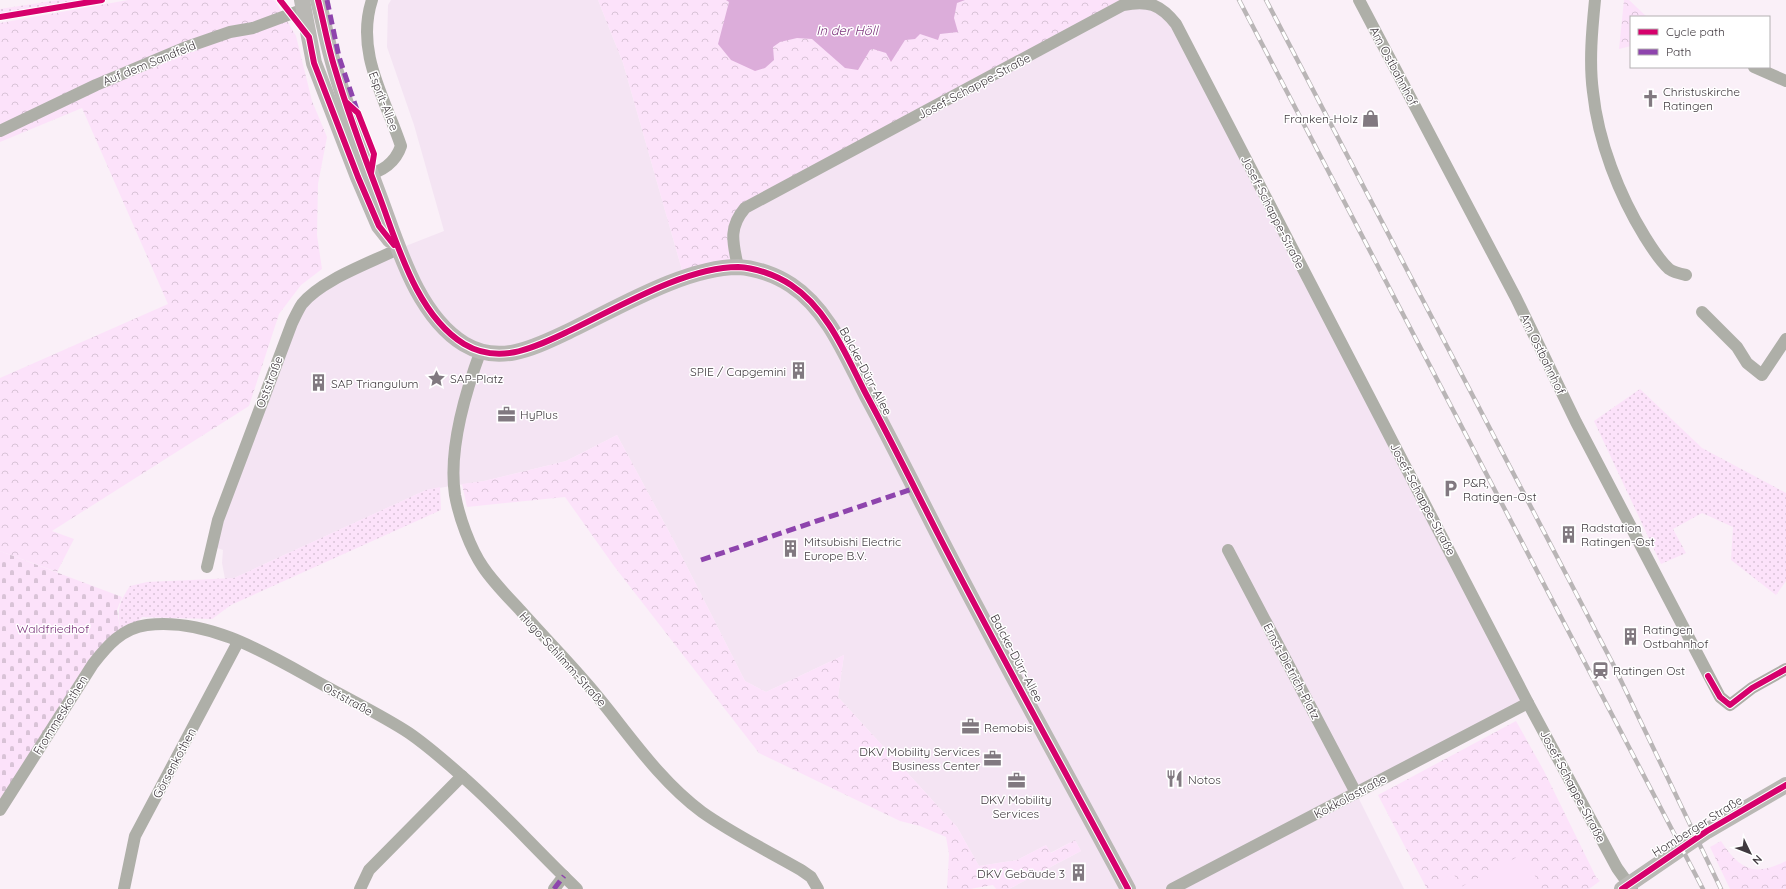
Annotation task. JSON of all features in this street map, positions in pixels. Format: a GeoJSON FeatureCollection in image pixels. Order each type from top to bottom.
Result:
{"type":"FeatureCollection","features":[{"type":"Feature","properties":{"kind":"street","name":"Balcke-Dürr-Allee"},"geometry":{"type":"LineString","coordinates":[[318,0],[335,70],[364,176]]}},
{"type":"Feature","properties":{"kind":"street","name":"Esprit-Allee"},"geometry":{"type":"LineString","coordinates":[[364,176],[388,166],[398,156],[401,146],[372,72],[367,51],[367,21],[372,0]]}},
{"type":"Feature","properties":{"kind":"street","name":"Josef-Schappe-Straße"},"geometry":{"type":"LineString","coordinates":[[738,267],[732,241],[738,216],[745,208],[1123,6],[1140,0],[1149,1],[1166,10],[1176,24],[1528,703],[1617,868],[1632,889]]}},
{"type":"Feature","properties":{"kind":"street","name":"Am Ostbahnhof"},"geometry":{"type":"LineString","coordinates":[[1359,0],[1516,298],[1576,422],[1720,697],[1730,705],[1752,688],[1786,669]]}},
{"type":"Feature","properties":{"kind":"street"},"geometry":{"type":"LineString","coordinates":[[1595,0],[1592,55],[1593,91],[1598,121],[1615,178],[1637,224],[1654,251],[1670,270],[1686,275]]}},
{"type":"Feature","properties":{"kind":"street","name":"Balcke-Dürr-Allee"},"geometry":{"type":"LineString","coordinates":[[300,3],[314,63],[398,249],[426,306],[437,320],[465,345],[480,350],[501,353],[530,350],[653,291],[684,278],[707,271],[738,267],[756,270],[777,277],[792,286],[813,303],[826,321],[896,450],[970,593],[1128,889]]}},
{"type":"Feature","properties":{"kind":"street","name":"Auf dem Sandfeld"},"geometry":{"type":"LineString","coordinates":[[0,131],[96,85],[184,48],[230,32],[253,28],[300,3]]}},
{"type":"Feature","properties":{"kind":"street"},"geometry":{"type":"LineString","coordinates":[[1756,68],[1786,80]]}},
{"type":"Feature","properties":{"kind":"street","name":"Oststraße"},"geometry":{"type":"LineString","coordinates":[[207,567],[218,520],[292,323],[302,305],[312,294],[328,283],[398,249]]}},
{"type":"Feature","properties":{"kind":"street"},"geometry":{"type":"LineString","coordinates":[[1702,312],[1737,347],[1747,363],[1762,375],[1786,339]]}},
{"type":"Feature","properties":{"kind":"street","name":"Hugo-Schlimm-Straße"},"geometry":{"type":"LineString","coordinates":[[480,350],[461,417],[455,455],[454,476],[461,520],[470,543],[482,566],[587,684],[658,772],[702,812],[801,870],[811,877],[818,889]]}},
{"type":"Feature","properties":{"kind":"street","name":"Ernst-Dietrich-Platz"},"geometry":{"type":"LineString","coordinates":[[1228,550],[1356,793]]}},
{"type":"Feature","properties":{"kind":"street","name":"Oststraße"},"geometry":{"type":"LineString","coordinates":[[131,629],[146,625],[186,626],[214,633],[272,657],[409,733],[462,776],[507,818],[577,889]]}},
{"type":"Feature","properties":{"kind":"street","name":"Frommeskothen"},"geometry":{"type":"LineString","coordinates":[[0,810],[93,664],[110,643],[131,629]]}},
{"type":"Feature","properties":{"kind":"street","name":"Görsenkothen"},"geometry":{"type":"LineString","coordinates":[[124,889],[135,836],[238,642]]}},
{"type":"Feature","properties":{"kind":"street","name":"Kokkolastraße"},"geometry":{"type":"LineString","coordinates":[[1172,889],[1528,703]]}},
{"type":"Feature","properties":{"kind":"street"},"geometry":{"type":"LineString","coordinates":[[360,889],[369,870],[462,776]]}},
{"type":"Feature","properties":{"kind":"street","name":"Homberger Straße"},"geometry":{"type":"LineString","coordinates":[[1622,889],[1707,831],[1786,785]]}},
{"type":"Feature","properties":{"kind":"street"},"geometry":{"type":"LineString","coordinates":[[554,889],[564,876]]}},
{"type":"Feature","properties":{"kind":"shaded area"},"geometry":{"type":"Polygon","coordinates":[[[391,0],[598,0],[623,63],[684,277],[738,216],[1123,5],[1166,10],[1528,703],[1356,793],[1404,889],[1009,889],[1081,851],[1075,840],[1050,853],[1046,845],[1017,860],[979,866],[957,827],[838,697],[844,655],[766,692],[745,681],[674,541],[617,435],[566,461],[484,481],[426,490],[234,578],[225,579],[222,563],[223,550],[212,546],[302,305],[398,249],[444,231],[414,125],[387,47],[388,5],[391,0]]]}},
{"type":"Feature","properties":{"kind":"green space"},"geometry":{"type":"Polygon","coordinates":[[[59,0],[86,0],[0,14],[0,9],[59,0]]]}},
{"type":"Feature","properties":{"kind":"green space"},"geometry":{"type":"Polygon","coordinates":[[[128,0],[273,0],[276,2],[296,36],[312,101],[327,137],[318,184],[317,235],[322,269],[301,285],[279,314],[249,406],[52,531],[74,539],[57,572],[0,551],[0,378],[168,304],[82,108],[0,142],[0,23],[128,0]]]}},
{"type":"Feature","properties":{"kind":"green space"},"geometry":{"type":"Polygon","coordinates":[[[598,0],[1141,0],[738,216],[738,267],[684,277],[623,63],[598,0]]]}},
{"type":"Feature","properties":{"kind":"green space"},"geometry":{"type":"Polygon","coordinates":[[[1624,0],[1629,0],[1646,16],[1630,16],[1630,46],[1619,49],[1624,0]]]}},
{"type":"Feature","properties":{"kind":"green space"},"geometry":{"type":"Polygon","coordinates":[[[1640,389],[1702,448],[1786,493],[1786,581],[1776,595],[1731,560],[1733,527],[1702,513],[1673,529],[1686,553],[1661,564],[1594,421],[1640,389]]]}},
{"type":"Feature","properties":{"kind":"green space"},"geometry":{"type":"Polygon","coordinates":[[[617,435],[674,541],[745,681],[766,692],[844,655],[838,697],[957,827],[979,866],[1017,860],[1046,845],[1051,853],[1075,840],[1081,851],[1009,889],[996,889],[993,885],[970,889],[947,889],[949,854],[946,837],[920,826],[900,821],[759,753],[614,566],[565,497],[467,507],[462,484],[484,481],[566,461],[617,435]]]}},
{"type":"Feature","properties":{"kind":"green space"},"geometry":{"type":"Polygon","coordinates":[[[440,487],[441,510],[231,605],[212,619],[142,617],[131,629],[121,635],[119,609],[122,599],[130,586],[147,582],[234,578],[426,490],[440,487]]]}},
{"type":"Feature","properties":{"kind":"green space","name":"Waldfriedhof"},"geometry":{"type":"Polygon","coordinates":[[[0,551],[122,597],[117,610],[121,635],[110,643],[0,810],[0,551]]]}},
{"type":"Feature","properties":{"kind":"green space"},"geometry":{"type":"Polygon","coordinates":[[[1516,721],[1544,771],[1596,877],[1600,881],[1589,889],[1427,889],[1378,795],[1516,721]]]}},
{"type":"Feature","properties":{"kind":"green space"},"geometry":{"type":"Polygon","coordinates":[[[1721,841],[1735,859],[1749,868],[1765,869],[1786,861],[1786,889],[1730,889],[1710,847],[1721,841]]]}},
{"type":"Feature","properties":{"kind":"green space"},"geometry":{"type":"Polygon","coordinates":[[[1523,854],[1542,889],[1441,889],[1438,882],[1453,873],[1461,887],[1523,854]]]}},
{"type":"Feature","properties":{"kind":"water","name":"In der Höll"},"geometry":{"type":"Polygon","coordinates":[[[726,0],[965,0],[957,3],[954,18],[958,32],[940,34],[938,40],[920,34],[915,39],[905,40],[891,62],[886,53],[873,49],[870,50],[858,70],[845,68],[812,39],[797,38],[780,42],[773,47],[774,60],[765,68],[755,71],[731,60],[718,44],[729,2],[726,0]]]}},
{"type":"Feature","properties":{"kind":"railway"},"geometry":{"type":"LineString","coordinates":[[1239,0],[1703,889]]}},
{"type":"Feature","properties":{"kind":"railway"},"geometry":{"type":"LineString","coordinates":[[1266,0],[1613,664],[1721,889]]}},
{"type":"Feature","properties":{"kind":"marked path"},"geometry":{"type":"LineString","coordinates":[[327,0],[339,57],[357,110]]}},
{"type":"Feature","properties":{"kind":"marked path"},"geometry":{"type":"LineString","coordinates":[[701,560],[915,488]]}},
{"type":"Feature","properties":{"kind":"marked path"},"geometry":{"type":"LineString","coordinates":[[554,889],[564,876]]}},
{"type":"Feature","properties":{"kind":"cycle path"},"geometry":{"type":"LineString","coordinates":[[0,17],[102,0]]}},
{"type":"Feature","properties":{"kind":"cycle path"},"geometry":{"type":"LineString","coordinates":[[280,0],[309,37],[314,63],[358,177],[379,226],[394,245]]}},
{"type":"Feature","properties":{"kind":"cycle path"},"geometry":{"type":"LineString","coordinates":[[318,0],[345,102],[402,258],[422,298],[434,316],[448,331],[464,344],[477,350],[490,353],[503,354],[528,349],[565,333],[650,291],[695,274],[717,269],[738,267],[759,270],[772,275],[791,285],[804,295],[816,308],[836,336],[962,580],[1128,889]]}},
{"type":"Feature","properties":{"kind":"cycle path"},"geometry":{"type":"LineString","coordinates":[[347,103],[358,113],[374,154],[371,173]]}},
{"type":"Feature","properties":{"kind":"cycle path"},"geometry":{"type":"LineString","coordinates":[[1708,676],[1720,697],[1730,705],[1752,688],[1786,669]]}},
{"type":"Feature","properties":{"kind":"cycle path"},"geometry":{"type":"LineString","coordinates":[[1622,889],[1707,831],[1786,785]]}},
{"type":"Feature","properties":{"kind":"place","name":"Christuskirche Ratingen"},"geometry":{"type":"Point","coordinates":[1650,98]}},
{"type":"Feature","properties":{"kind":"place","name":"Franken-Holz"},"geometry":{"type":"Point","coordinates":[1371,118]}},
{"type":"Feature","properties":{"kind":"place","name":"SPIE / Capgemini"},"geometry":{"type":"Point","coordinates":[799,371]}},
{"type":"Feature","properties":{"kind":"place","name":"SAP-Platz"},"geometry":{"type":"Point","coordinates":[437,378]}},
{"type":"Feature","properties":{"kind":"place","name":"SAP Triangulum"},"geometry":{"type":"Point","coordinates":[318,383]}},
{"type":"Feature","properties":{"kind":"place","name":"HyPlus"},"geometry":{"type":"Point","coordinates":[507,414]}},
{"type":"Feature","properties":{"kind":"place","name":"P&R, Ratingen-Ost"},"geometry":{"type":"Point","coordinates":[1450,489]}},
{"type":"Feature","properties":{"kind":"place","name":"Radstation Ratingen-Ost"},"geometry":{"type":"Point","coordinates":[1568,534]}},
{"type":"Feature","properties":{"kind":"place","name":"Mitsubishi Electric Europe B.V."},"geometry":{"type":"Point","coordinates":[791,548]}},
{"type":"Feature","properties":{"kind":"place","name":"Ratingen Ostbahnhof"},"geometry":{"type":"Point","coordinates":[1630,636]}},
{"type":"Feature","properties":{"kind":"place","name":"Ratingen Ost"},"geometry":{"type":"Point","coordinates":[1600,670]}},
{"type":"Feature","properties":{"kind":"place","name":"Remobis"},"geometry":{"type":"Point","coordinates":[971,727]}},
{"type":"Feature","properties":{"kind":"place","name":"DKV Mobility Services Business Center"},"geometry":{"type":"Point","coordinates":[993,758]}},
{"type":"Feature","properties":{"kind":"place","name":"Notos"},"geometry":{"type":"Point","coordinates":[1175,779]}},
{"type":"Feature","properties":{"kind":"place","name":"DKV Mobility Services"},"geometry":{"type":"Point","coordinates":[1016,780]}},
{"type":"Feature","properties":{"kind":"place","name":"DKV Gebäude 3"},"geometry":{"type":"Point","coordinates":[1078,873]}}]}
